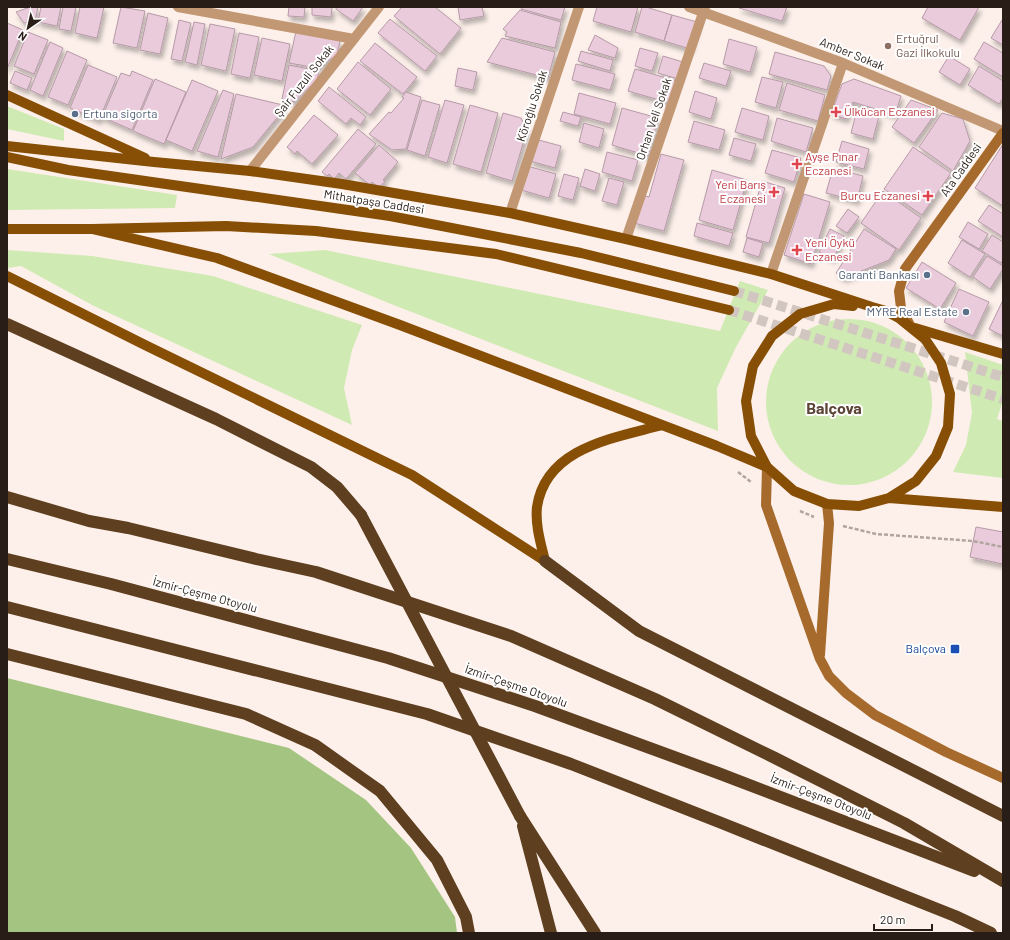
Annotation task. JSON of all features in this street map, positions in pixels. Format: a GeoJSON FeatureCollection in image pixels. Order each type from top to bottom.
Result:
{"type":"FeatureCollection","features":[{"type":"Feature","properties":{"kind":"highway"},"geometry":{"type":"LineString","coordinates":[[7,324],[216,419],[311,467],[337,487],[361,515],[520,816],[595,933]]}},
{"type":"Feature","properties":{"kind":"highway"},"geometry":{"type":"LineString","coordinates":[[7,497],[89,521],[143,531],[316,572],[511,636],[655,699],[768,754],[904,823],[1003,882]]}},
{"type":"Feature","properties":{"kind":"highway","name":"İzmir-Çeşme Otoyolu"},"geometry":{"type":"LineString","coordinates":[[7,559],[111,584],[388,658],[521,701],[718,773],[1003,882]]}},
{"type":"Feature","properties":{"kind":"highway"},"geometry":{"type":"LineString","coordinates":[[545,561],[639,631],[1003,816]]}},
{"type":"Feature","properties":{"kind":"highway"},"geometry":{"type":"LineString","coordinates":[[7,607],[427,714],[600,775],[940,910],[991,933]]}},
{"type":"Feature","properties":{"kind":"highway"},"geometry":{"type":"LineString","coordinates":[[7,654],[246,714],[315,745],[380,790],[436,860],[466,918],[469,933]]}},
{"type":"Feature","properties":{"kind":"highway"},"geometry":{"type":"LineString","coordinates":[[520,816],[551,933]]}},
{"type":"Feature","properties":{"kind":"main road"},"geometry":{"type":"LineString","coordinates":[[7,94],[154,162]]}},
{"type":"Feature","properties":{"kind":"main road"},"geometry":{"type":"LineString","coordinates":[[7,146],[250,171],[342,184],[510,213],[770,274],[872,308]]}},
{"type":"Feature","properties":{"kind":"main road","name":"Mithatpaşa Caddesi"},"geometry":{"type":"LineString","coordinates":[[7,157],[68,170],[390,216],[581,253],[734,291]]}},
{"type":"Feature","properties":{"kind":"main road"},"geometry":{"type":"LineString","coordinates":[[7,229],[226,226],[316,231],[496,254],[729,310]]}},
{"type":"Feature","properties":{"kind":"main road"},"geometry":{"type":"LineString","coordinates":[[92,229],[217,258],[400,325],[662,425],[767,467],[794,491],[827,504],[858,506],[890,498],[1003,507]]}},
{"type":"Feature","properties":{"kind":"main road"},"geometry":{"type":"LineString","coordinates":[[7,276],[412,475],[545,561]]}},
{"type":"Feature","properties":{"kind":"main road"},"geometry":{"type":"LineString","coordinates":[[767,467],[751,436],[746,401],[753,366],[772,336],[800,314],[834,304],[886,311],[899,318],[925,339],[941,363],[950,394],[948,427],[936,456],[916,481],[890,498]]}},
{"type":"Feature","properties":{"kind":"main road"},"geometry":{"type":"LineString","coordinates":[[911,328],[1003,354]]}},
{"type":"Feature","properties":{"kind":"main road"},"geometry":{"type":"LineString","coordinates":[[545,561],[538,532],[537,508],[540,495],[544,487],[561,462],[586,448],[608,440],[662,425]]}},
{"type":"Feature","properties":{"kind":"street"},"geometry":{"type":"LineString","coordinates":[[178,7],[354,39]]}},
{"type":"Feature","properties":{"kind":"street","name":"Şair Fuzuli Sokak"},"geometry":{"type":"LineString","coordinates":[[250,171],[379,7]]}},
{"type":"Feature","properties":{"kind":"street","name":"Köroğlu Sokak"},"geometry":{"type":"LineString","coordinates":[[510,213],[579,7]]}},
{"type":"Feature","properties":{"kind":"street","name":"Amber Sokak"},"geometry":{"type":"LineString","coordinates":[[689,7],[704,10],[843,63],[1003,132]]}},
{"type":"Feature","properties":{"kind":"street","name":"Orhan Veli Sokak"},"geometry":{"type":"LineString","coordinates":[[626,239],[704,10]]}},
{"type":"Feature","properties":{"kind":"street"},"geometry":{"type":"LineString","coordinates":[[770,274],[843,63]]}},
{"type":"Feature","properties":{"kind":"street","name":"Ata Caddesi"},"geometry":{"type":"LineString","coordinates":[[911,328],[901,308],[899,291],[905,269],[1003,132]]}},
{"type":"Feature","properties":{"kind":"street"},"geometry":{"type":"LineString","coordinates":[[767,467],[766,505],[820,659],[829,676],[846,693],[875,715],[946,752],[1003,778]]}},
{"type":"Feature","properties":{"kind":"street"},"geometry":{"type":"LineString","coordinates":[[820,659],[829,523],[827,504]]}},
{"type":"Feature","properties":{"kind":"path"},"geometry":{"type":"LineString","coordinates":[[973,541],[1003,547]]}},
{"type":"Feature","properties":{"kind":"green space"},"geometry":{"type":"Polygon","coordinates":[[[7,106],[64,129],[64,141],[7,129],[7,106]]]}},
{"type":"Feature","properties":{"kind":"green space"},"geometry":{"type":"Polygon","coordinates":[[[7,169],[177,195],[175,208],[7,210],[7,169]]]}},
{"type":"Feature","properties":{"kind":"green space"},"geometry":{"type":"Polygon","coordinates":[[[7,250],[92,256],[213,276],[362,325],[352,350],[344,388],[352,425],[94,306],[21,266],[7,268],[7,250]]]}},
{"type":"Feature","properties":{"kind":"green space"},"geometry":{"type":"Polygon","coordinates":[[[325,250],[720,331],[740,281],[768,290],[735,349],[717,388],[718,431],[391,304],[269,254],[325,250]]]}},
{"type":"Feature","properties":{"kind":"green space"},"geometry":{"type":"Polygon","coordinates":[[[841,319],[857,319],[873,322],[888,328],[908,343],[923,363],[926,370],[931,386],[931,418],[926,434],[923,441],[908,461],[888,476],[873,482],[857,485],[841,485],[825,482],[810,476],[790,461],[785,455],[775,441],[769,426],[766,410],[766,394],[769,378],[775,363],[790,343],[796,338],[810,328],[825,322],[841,319]]]}},
{"type":"Feature","properties":{"kind":"green space"},"geometry":{"type":"Polygon","coordinates":[[[965,352],[1003,365],[1003,401],[997,419],[1003,421],[1003,478],[953,472],[966,445],[972,413],[965,352]]]}},
{"type":"Feature","properties":{"kind":"green space"},"geometry":{"type":"Polygon","coordinates":[[[7,678],[289,748],[366,800],[411,848],[455,917],[457,933],[7,933],[7,678]]]}},
{"type":"Feature","properties":{"kind":"building"},"geometry":{"type":"Polygon","coordinates":[[[30,7],[38,7],[35,21],[24,23],[16,12],[30,7]]]}},
{"type":"Feature","properties":{"kind":"building"},"geometry":{"type":"Polygon","coordinates":[[[41,7],[61,7],[57,26],[38,22],[41,7]]]}},
{"type":"Feature","properties":{"kind":"building"},"geometry":{"type":"Polygon","coordinates":[[[63,7],[76,7],[71,31],[59,29],[63,7]]]}},
{"type":"Feature","properties":{"kind":"building"},"geometry":{"type":"Polygon","coordinates":[[[80,7],[104,7],[97,38],[75,33],[80,7]]]}},
{"type":"Feature","properties":{"kind":"building"},"geometry":{"type":"Polygon","coordinates":[[[121,7],[145,11],[137,48],[113,43],[121,7]]]}},
{"type":"Feature","properties":{"kind":"building"},"geometry":{"type":"Polygon","coordinates":[[[289,7],[305,7],[304,17],[288,16],[289,7]]]}},
{"type":"Feature","properties":{"kind":"building"},"geometry":{"type":"Polygon","coordinates":[[[312,7],[332,7],[331,17],[312,15],[312,7]]]}},
{"type":"Feature","properties":{"kind":"building"},"geometry":{"type":"Polygon","coordinates":[[[336,7],[363,7],[353,21],[336,9],[336,7]]]}},
{"type":"Feature","properties":{"kind":"building"},"geometry":{"type":"Polygon","coordinates":[[[402,7],[435,7],[461,28],[440,54],[394,16],[402,7]]]}},
{"type":"Feature","properties":{"kind":"building"},"geometry":{"type":"Polygon","coordinates":[[[458,7],[482,7],[484,16],[460,20],[458,7]]]}},
{"type":"Feature","properties":{"kind":"building"},"geometry":{"type":"Polygon","coordinates":[[[522,7],[565,7],[561,20],[521,9],[522,7]]]}},
{"type":"Feature","properties":{"kind":"building"},"geometry":{"type":"Polygon","coordinates":[[[597,7],[638,7],[631,32],[593,21],[597,7]]]}},
{"type":"Feature","properties":{"kind":"building"},"geometry":{"type":"Polygon","coordinates":[[[642,7],[672,15],[664,41],[635,32],[642,7]]]}},
{"type":"Feature","properties":{"kind":"building"},"geometry":{"type":"Polygon","coordinates":[[[787,7],[782,21],[739,8],[787,7]]]}},
{"type":"Feature","properties":{"kind":"building"},"geometry":{"type":"Polygon","coordinates":[[[928,7],[979,7],[960,40],[922,18],[928,7]]]}},
{"type":"Feature","properties":{"kind":"building"},"geometry":{"type":"Polygon","coordinates":[[[520,10],[561,22],[555,48],[505,36],[507,32],[503,29],[520,10]]]}},
{"type":"Feature","properties":{"kind":"building"},"geometry":{"type":"Polygon","coordinates":[[[148,13],[168,18],[160,54],[140,50],[148,13]]]}},
{"type":"Feature","properties":{"kind":"building"},"geometry":{"type":"Polygon","coordinates":[[[672,15],[697,22],[690,49],[664,41],[672,15]]]}},
{"type":"Feature","properties":{"kind":"building"},"geometry":{"type":"Polygon","coordinates":[[[390,19],[437,56],[425,71],[378,33],[390,19]]]}},
{"type":"Feature","properties":{"kind":"building"},"geometry":{"type":"Polygon","coordinates":[[[179,20],[191,23],[182,61],[171,59],[179,20]]]}},
{"type":"Feature","properties":{"kind":"building"},"geometry":{"type":"Polygon","coordinates":[[[1003,20],[1003,45],[991,38],[1003,20]]]}},
{"type":"Feature","properties":{"kind":"building"},"geometry":{"type":"Polygon","coordinates":[[[194,22],[205,24],[197,65],[185,62],[194,22]]]}},
{"type":"Feature","properties":{"kind":"building"},"geometry":{"type":"Polygon","coordinates":[[[7,23],[23,30],[7,69],[7,23]]]}},
{"type":"Feature","properties":{"kind":"building"},"geometry":{"type":"Polygon","coordinates":[[[210,24],[235,29],[226,71],[201,65],[210,24]]]}},
{"type":"Feature","properties":{"kind":"building"},"geometry":{"type":"Polygon","coordinates":[[[296,31],[340,41],[337,55],[317,68],[289,63],[296,31]]]}},
{"type":"Feature","properties":{"kind":"building"},"geometry":{"type":"Polygon","coordinates":[[[28,32],[48,40],[34,74],[14,66],[28,32]]]}},
{"type":"Feature","properties":{"kind":"building"},"geometry":{"type":"Polygon","coordinates":[[[239,33],[259,37],[250,78],[231,74],[239,33]]]}},
{"type":"Feature","properties":{"kind":"building"},"geometry":{"type":"Polygon","coordinates":[[[595,35],[618,48],[615,58],[588,50],[595,35]]]}},
{"type":"Feature","properties":{"kind":"building"},"geometry":{"type":"Polygon","coordinates":[[[262,38],[290,44],[282,81],[254,75],[262,38]]]}},
{"type":"Feature","properties":{"kind":"building"},"geometry":{"type":"Polygon","coordinates":[[[502,38],[555,52],[548,78],[487,62],[502,38]]]}},
{"type":"Feature","properties":{"kind":"building"},"geometry":{"type":"Polygon","coordinates":[[[729,39],[757,47],[750,72],[723,64],[729,39]]]}},
{"type":"Feature","properties":{"kind":"building"},"geometry":{"type":"Polygon","coordinates":[[[50,42],[63,48],[43,96],[30,90],[50,42]]]}},
{"type":"Feature","properties":{"kind":"building"},"geometry":{"type":"Polygon","coordinates":[[[984,42],[1003,53],[1003,77],[974,59],[984,42]]]}},
{"type":"Feature","properties":{"kind":"building"},"geometry":{"type":"Polygon","coordinates":[[[375,43],[417,77],[403,94],[360,61],[375,43]]]}},
{"type":"Feature","properties":{"kind":"building"},"geometry":{"type":"Polygon","coordinates":[[[640,48],[658,53],[652,71],[635,66],[640,48]]]}},
{"type":"Feature","properties":{"kind":"building"},"geometry":{"type":"Polygon","coordinates":[[[67,51],[87,60],[68,105],[48,97],[67,51]]]}},
{"type":"Feature","properties":{"kind":"building"},"geometry":{"type":"Polygon","coordinates":[[[581,51],[613,60],[610,71],[578,61],[581,51]]]}},
{"type":"Feature","properties":{"kind":"building"},"geometry":{"type":"Polygon","coordinates":[[[775,52],[824,66],[831,76],[827,90],[769,74],[775,52]]]}},
{"type":"Feature","properties":{"kind":"building"},"geometry":{"type":"Polygon","coordinates":[[[663,56],[683,62],[678,79],[658,73],[663,56]]]}},
{"type":"Feature","properties":{"kind":"building"},"geometry":{"type":"Polygon","coordinates":[[[949,56],[970,69],[960,85],[939,72],[949,56]]]}},
{"type":"Feature","properties":{"kind":"building"},"geometry":{"type":"Polygon","coordinates":[[[358,62],[391,89],[370,115],[337,89],[358,62]]]}},
{"type":"Feature","properties":{"kind":"building"},"geometry":{"type":"Polygon","coordinates":[[[704,63],[731,71],[726,86],[699,78],[704,63]]]}},
{"type":"Feature","properties":{"kind":"building"},"geometry":{"type":"Polygon","coordinates":[[[576,64],[615,74],[610,90],[572,80],[576,64]]]}},
{"type":"Feature","properties":{"kind":"building"},"geometry":{"type":"Polygon","coordinates":[[[88,65],[117,77],[99,120],[70,108],[88,65]]]}},
{"type":"Feature","properties":{"kind":"building"},"geometry":{"type":"Polygon","coordinates":[[[289,65],[319,71],[317,80],[294,102],[282,99],[289,65]]]}},
{"type":"Feature","properties":{"kind":"building"},"geometry":{"type":"Polygon","coordinates":[[[979,66],[1003,81],[1003,98],[999,104],[968,85],[979,66]]]}},
{"type":"Feature","properties":{"kind":"building"},"geometry":{"type":"Polygon","coordinates":[[[458,68],[477,72],[473,90],[455,86],[458,68]]]}},
{"type":"Feature","properties":{"kind":"building"},"geometry":{"type":"Polygon","coordinates":[[[635,69],[677,81],[670,103],[628,91],[635,69]]]}},
{"type":"Feature","properties":{"kind":"building"},"geometry":{"type":"Polygon","coordinates":[[[15,71],[32,78],[27,90],[10,83],[15,71]]]}},
{"type":"Feature","properties":{"kind":"building"},"geometry":{"type":"Polygon","coordinates":[[[132,71],[153,80],[132,130],[102,117],[121,73],[130,76],[132,71]]]}},
{"type":"Feature","properties":{"kind":"building"},"geometry":{"type":"Polygon","coordinates":[[[762,77],[783,82],[776,108],[755,102],[762,77]]]}},
{"type":"Feature","properties":{"kind":"building"},"geometry":{"type":"Polygon","coordinates":[[[155,79],[186,92],[164,144],[133,131],[155,79]]]}},
{"type":"Feature","properties":{"kind":"building"},"geometry":{"type":"Polygon","coordinates":[[[854,79],[901,96],[895,115],[853,102],[846,119],[831,114],[842,84],[854,79]]]}},
{"type":"Feature","properties":{"kind":"building"},"geometry":{"type":"Polygon","coordinates":[[[192,80],[218,91],[192,151],[166,140],[192,80]]]}},
{"type":"Feature","properties":{"kind":"building"},"geometry":{"type":"Polygon","coordinates":[[[787,83],[825,95],[818,121],[779,110],[787,83]]]}},
{"type":"Feature","properties":{"kind":"building"},"geometry":{"type":"Polygon","coordinates":[[[329,87],[366,117],[360,125],[351,118],[346,124],[318,101],[329,87]]]}},
{"type":"Feature","properties":{"kind":"building"},"geometry":{"type":"Polygon","coordinates":[[[223,90],[234,94],[218,157],[197,151],[223,90]]]}},
{"type":"Feature","properties":{"kind":"building"},"geometry":{"type":"Polygon","coordinates":[[[695,91],[717,98],[711,119],[689,112],[695,91]]]}},
{"type":"Feature","properties":{"kind":"building"},"geometry":{"type":"Polygon","coordinates":[[[406,92],[421,97],[406,149],[392,150],[369,134],[389,112],[391,113],[404,98],[402,97],[406,92]]]}},
{"type":"Feature","properties":{"kind":"building"},"geometry":{"type":"Polygon","coordinates":[[[579,93],[616,103],[610,124],[574,114],[579,93]]]}},
{"type":"Feature","properties":{"kind":"building"},"geometry":{"type":"Polygon","coordinates":[[[236,94],[283,105],[281,113],[253,147],[221,159],[236,94]]]}},
{"type":"Feature","properties":{"kind":"building"},"geometry":{"type":"Polygon","coordinates":[[[422,100],[440,105],[425,156],[407,150],[422,100]]]}},
{"type":"Feature","properties":{"kind":"building"},"geometry":{"type":"Polygon","coordinates":[[[445,100],[464,105],[447,163],[428,157],[445,100]]]}},
{"type":"Feature","properties":{"kind":"building"},"geometry":{"type":"Polygon","coordinates":[[[911,100],[938,110],[914,143],[892,127],[911,100]]]}},
{"type":"Feature","properties":{"kind":"building"},"geometry":{"type":"Polygon","coordinates":[[[470,105],[498,113],[481,172],[453,164],[470,105]]]}},
{"type":"Feature","properties":{"kind":"building"},"geometry":{"type":"Polygon","coordinates":[[[622,108],[658,118],[648,156],[612,145],[622,108]]]}},
{"type":"Feature","properties":{"kind":"building"},"geometry":{"type":"Polygon","coordinates":[[[742,108],[769,116],[763,140],[735,132],[742,108]]]}},
{"type":"Feature","properties":{"kind":"building"},"geometry":{"type":"Polygon","coordinates":[[[857,110],[879,116],[873,139],[851,133],[857,110]]]}},
{"type":"Feature","properties":{"kind":"building"},"geometry":{"type":"Polygon","coordinates":[[[563,112],[581,117],[578,126],[560,121],[563,112]]]}},
{"type":"Feature","properties":{"kind":"building"},"geometry":{"type":"Polygon","coordinates":[[[503,113],[521,118],[527,130],[512,181],[486,173],[503,113]]]}},
{"type":"Feature","properties":{"kind":"building"},"geometry":{"type":"Polygon","coordinates":[[[942,113],[963,119],[970,141],[953,171],[919,147],[942,113]]]}},
{"type":"Feature","properties":{"kind":"building"},"geometry":{"type":"Polygon","coordinates":[[[314,115],[338,135],[312,164],[297,151],[295,154],[287,147],[314,115]]]}},
{"type":"Feature","properties":{"kind":"building"},"geometry":{"type":"Polygon","coordinates":[[[777,118],[813,128],[806,152],[771,141],[777,118]]]}},
{"type":"Feature","properties":{"kind":"building"},"geometry":{"type":"Polygon","coordinates":[[[694,121],[725,130],[719,150],[688,142],[694,121]]]}},
{"type":"Feature","properties":{"kind":"building"},"geometry":{"type":"Polygon","coordinates":[[[584,123],[604,129],[599,148],[579,142],[584,123]]]}},
{"type":"Feature","properties":{"kind":"building"},"geometry":{"type":"Polygon","coordinates":[[[358,129],[376,144],[346,179],[339,173],[334,179],[329,174],[327,176],[322,172],[358,129]]]}},
{"type":"Feature","properties":{"kind":"building"},"geometry":{"type":"Polygon","coordinates":[[[734,138],[756,144],[751,161],[729,155],[734,138]]]}},
{"type":"Feature","properties":{"kind":"building"},"geometry":{"type":"Polygon","coordinates":[[[535,139],[561,146],[555,168],[530,161],[535,139]]]}},
{"type":"Feature","properties":{"kind":"building"},"geometry":{"type":"Polygon","coordinates":[[[842,141],[869,149],[864,169],[836,162],[842,141]]]}},
{"type":"Feature","properties":{"kind":"building"},"geometry":{"type":"Polygon","coordinates":[[[1003,144],[1003,206],[975,188],[1003,144]]]}},
{"type":"Feature","properties":{"kind":"building"},"geometry":{"type":"Polygon","coordinates":[[[379,145],[398,162],[383,180],[385,181],[379,188],[372,182],[370,185],[355,173],[379,145]]]}},
{"type":"Feature","properties":{"kind":"building"},"geometry":{"type":"Polygon","coordinates":[[[913,147],[951,173],[922,215],[884,189],[913,147]]]}},
{"type":"Feature","properties":{"kind":"building"},"geometry":{"type":"Polygon","coordinates":[[[772,150],[801,158],[794,182],[765,173],[772,150]]]}},
{"type":"Feature","properties":{"kind":"building"},"geometry":{"type":"Polygon","coordinates":[[[607,152],[638,160],[632,181],[602,172],[607,152]]]}},
{"type":"Feature","properties":{"kind":"building"},"geometry":{"type":"Polygon","coordinates":[[[661,154],[684,160],[664,231],[634,223],[642,195],[649,197],[661,154]]]}},
{"type":"Feature","properties":{"kind":"building"},"geometry":{"type":"Polygon","coordinates":[[[527,166],[556,174],[549,198],[521,190],[527,166]]]}},
{"type":"Feature","properties":{"kind":"building"},"geometry":{"type":"Polygon","coordinates":[[[833,168],[863,176],[857,201],[826,193],[833,168]]]}},
{"type":"Feature","properties":{"kind":"building"},"geometry":{"type":"Polygon","coordinates":[[[585,169],[600,174],[595,191],[580,186],[585,169]]]}},
{"type":"Feature","properties":{"kind":"building"},"geometry":{"type":"Polygon","coordinates":[[[712,170],[747,180],[733,230],[699,220],[712,170]]]}},
{"type":"Feature","properties":{"kind":"building"},"geometry":{"type":"Polygon","coordinates":[[[564,174],[579,178],[573,200],[558,196],[564,174]]]}},
{"type":"Feature","properties":{"kind":"building"},"geometry":{"type":"Polygon","coordinates":[[[609,178],[624,182],[617,205],[602,201],[609,178]]]}},
{"type":"Feature","properties":{"kind":"building"},"geometry":{"type":"Polygon","coordinates":[[[762,181],[785,188],[769,243],[746,237],[762,181]]]}},
{"type":"Feature","properties":{"kind":"building"},"geometry":{"type":"Polygon","coordinates":[[[883,191],[921,218],[899,250],[861,223],[883,191]]]}},
{"type":"Feature","properties":{"kind":"building"},"geometry":{"type":"Polygon","coordinates":[[[804,194],[830,202],[811,264],[784,255],[804,194]]]}},
{"type":"Feature","properties":{"kind":"building"},"geometry":{"type":"Polygon","coordinates":[[[989,205],[1003,214],[1003,237],[978,221],[989,205]]]}},
{"type":"Feature","properties":{"kind":"building"},"geometry":{"type":"Polygon","coordinates":[[[848,209],[859,217],[847,233],[836,226],[848,209]]]}},
{"type":"Feature","properties":{"kind":"building"},"geometry":{"type":"Polygon","coordinates":[[[968,222],[988,234],[979,249],[959,237],[968,222]]]}},
{"type":"Feature","properties":{"kind":"building"},"geometry":{"type":"Polygon","coordinates":[[[697,223],[733,233],[729,246],[694,236],[697,223]]]}},
{"type":"Feature","properties":{"kind":"building"},"geometry":{"type":"Polygon","coordinates":[[[830,229],[844,236],[833,259],[819,252],[830,229]]]}},
{"type":"Feature","properties":{"kind":"building"},"geometry":{"type":"Polygon","coordinates":[[[864,229],[896,249],[889,260],[844,278],[836,273],[864,229]]]}},
{"type":"Feature","properties":{"kind":"building"},"geometry":{"type":"Polygon","coordinates":[[[992,235],[1003,242],[1003,260],[1001,263],[982,251],[992,235]]]}},
{"type":"Feature","properties":{"kind":"building"},"geometry":{"type":"Polygon","coordinates":[[[747,238],[763,243],[759,257],[743,252],[747,238]]]}},
{"type":"Feature","properties":{"kind":"building"},"geometry":{"type":"Polygon","coordinates":[[[962,240],[985,254],[970,277],[948,263],[962,240]]]}},
{"type":"Feature","properties":{"kind":"building"},"geometry":{"type":"Polygon","coordinates":[[[987,256],[1003,266],[1003,269],[990,289],[973,277],[987,256]]]}},
{"type":"Feature","properties":{"kind":"building"},"geometry":{"type":"Polygon","coordinates":[[[922,262],[956,283],[940,309],[906,288],[922,262]]]}},
{"type":"Feature","properties":{"kind":"building","name":"MYRE Real Estate"},"geometry":{"type":"Polygon","coordinates":[[[959,289],[989,302],[973,336],[944,322],[959,289]]]}},
{"type":"Feature","properties":{"kind":"building"},"geometry":{"type":"Polygon","coordinates":[[[1003,300],[1003,336],[989,329],[1003,300]]]}},
{"type":"Feature","properties":{"kind":"building"},"geometry":{"type":"Polygon","coordinates":[[[976,527],[1003,532],[1003,564],[970,557],[976,527]]]}},
{"type":"Feature","properties":{"kind":"tunnel"},"geometry":{"type":"LineString","coordinates":[[734,291],[1003,377]]}},
{"type":"Feature","properties":{"kind":"tunnel"},"geometry":{"type":"LineString","coordinates":[[729,310],[1003,399]]}},
{"type":"Feature","properties":{"kind":"place","name":"Ertuğrul Gazi İlkokulu"},"geometry":{"type":"Point","coordinates":[888,46]}},
{"type":"Feature","properties":{"kind":"place","name":"Ülkücan Eczanesi"},"geometry":{"type":"Point","coordinates":[836,112]}},
{"type":"Feature","properties":{"kind":"place","name":"Ertuna sigorta"},"geometry":{"type":"Point","coordinates":[75,114]}},
{"type":"Feature","properties":{"kind":"place","name":"Ayşe Pınar Eczanesi"},"geometry":{"type":"Point","coordinates":[797,164]}},
{"type":"Feature","properties":{"kind":"place","name":"Yeni Barış Eczanesi"},"geometry":{"type":"Point","coordinates":[774,192]}},
{"type":"Feature","properties":{"kind":"place","name":"Burcu Eczanesi"},"geometry":{"type":"Point","coordinates":[928,196]}},
{"type":"Feature","properties":{"kind":"place","name":"Yeni Öykü Eczanesi"},"geometry":{"type":"Point","coordinates":[797,250]}},
{"type":"Feature","properties":{"kind":"place","name":"Garanti Bankası"},"geometry":{"type":"Point","coordinates":[927,275]}},
{"type":"Feature","properties":{"kind":"place","name":"MYRE Real Estate"},"geometry":{"type":"Point","coordinates":[966,312]}},
{"type":"Feature","properties":{"kind":"place","name":"Balçova"},"geometry":{"type":"Point","coordinates":[955,649]}},
{"type":"Feature","properties":{"kind":"district","name":"Balçova"},"geometry":{"type":"Point","coordinates":[834,408]}}]}
